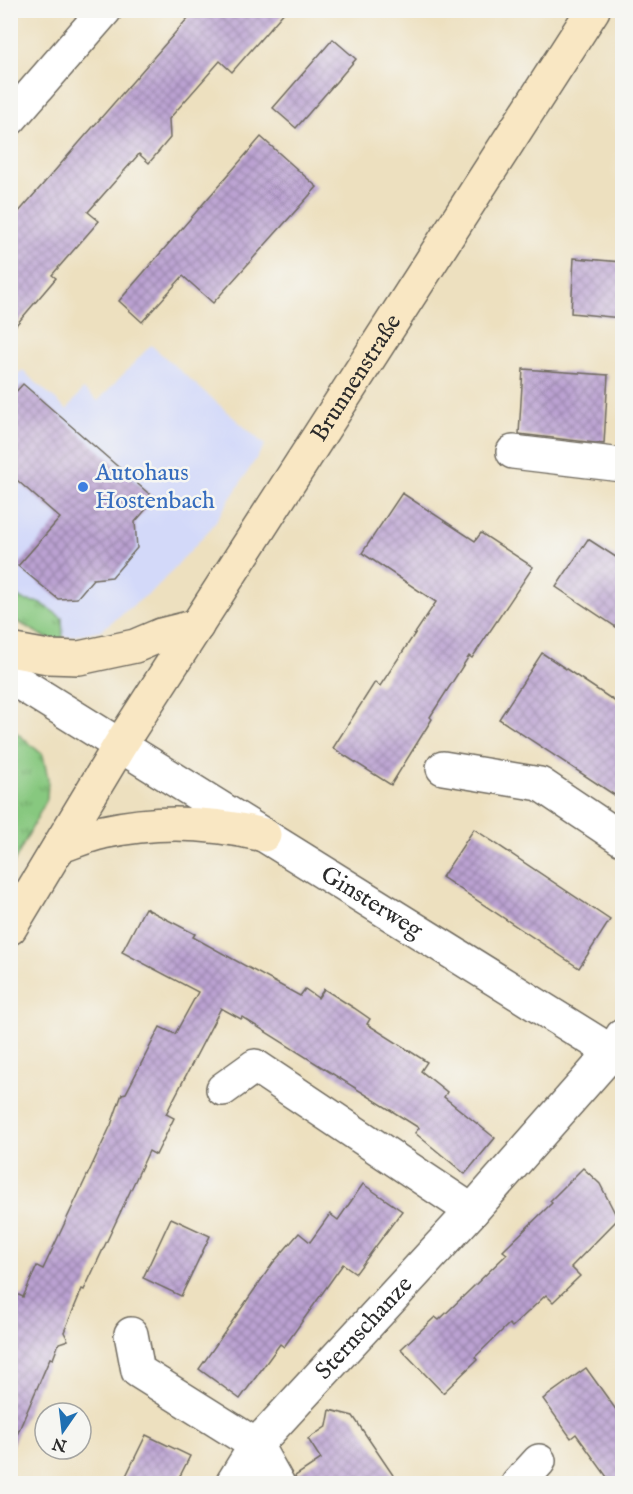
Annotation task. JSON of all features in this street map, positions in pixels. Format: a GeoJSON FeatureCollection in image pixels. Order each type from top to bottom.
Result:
{"type":"FeatureCollection","features":[{"type":"Feature","properties":{"kind":"main road","name":"Brunnenstraße"},"geometry":{"type":"LineString","coordinates":[[10,928],[120,745],[593,10]]}},
{"type":"Feature","properties":{"kind":"main road"},"geometry":{"type":"LineString","coordinates":[[10,650],[48,657],[79,658],[125,649],[161,635],[197,626]]}},
{"type":"Feature","properties":{"kind":"main road"},"geometry":{"type":"LineString","coordinates":[[59,847],[100,832],[151,824],[212,826],[264,835]]}},
{"type":"Feature","properties":{"kind":"street"},"geometry":{"type":"LineString","coordinates":[[10,119],[105,10]]}},
{"type":"Feature","properties":{"kind":"street"},"geometry":{"type":"LineString","coordinates":[[513,452],[622,465]]}},
{"type":"Feature","properties":{"kind":"street","name":"Ginsterweg"},"geometry":{"type":"LineString","coordinates":[[10,677],[264,835],[619,1049]]}},
{"type":"Feature","properties":{"kind":"street"},"geometry":{"type":"LineString","coordinates":[[443,768],[540,784],[622,839]]}},
{"type":"Feature","properties":{"kind":"street","name":"Sternschanze"},"geometry":{"type":"LineString","coordinates":[[232,1484],[256,1445],[619,1049]]}},
{"type":"Feature","properties":{"kind":"street"},"geometry":{"type":"LineString","coordinates":[[223,1089],[255,1066],[472,1211]]}},
{"type":"Feature","properties":{"kind":"street"},"geometry":{"type":"LineString","coordinates":[[131,1334],[138,1371],[256,1445],[278,1484]]}},
{"type":"Feature","properties":{"kind":"shaded area"},"geometry":{"type":"Polygon","coordinates":[[[151,345],[265,445],[212,527],[156,588],[101,630],[69,637],[42,632],[11,617],[10,384],[22,370],[67,410],[83,389],[98,401],[151,345]]]}},
{"type":"Feature","properties":{"kind":"green space"},"geometry":{"type":"Polygon","coordinates":[[[10,590],[22,600],[41,603],[62,618],[63,639],[48,639],[11,618],[10,590]]]}},
{"type":"Feature","properties":{"kind":"green space"},"geometry":{"type":"Polygon","coordinates":[[[11,728],[43,755],[48,779],[47,799],[11,868],[11,728]]]}},
{"type":"Feature","properties":{"kind":"building"},"geometry":{"type":"Polygon","coordinates":[[[195,10],[286,10],[232,72],[220,61],[169,119],[170,138],[149,163],[139,154],[88,212],[99,221],[52,275],[56,278],[10,332],[10,222],[195,10]]]}},
{"type":"Feature","properties":{"kind":"building"},"geometry":{"type":"Polygon","coordinates":[[[333,39],[356,59],[296,128],[273,108],[333,39]]]}},
{"type":"Feature","properties":{"kind":"building"},"geometry":{"type":"Polygon","coordinates":[[[261,137],[317,187],[213,303],[183,276],[142,322],[119,301],[261,137]]]}},
{"type":"Feature","properties":{"kind":"building"},"geometry":{"type":"Polygon","coordinates":[[[574,258],[622,262],[621,318],[571,313],[574,258]]]}},
{"type":"Feature","properties":{"kind":"building"},"geometry":{"type":"Polygon","coordinates":[[[523,369],[608,375],[604,444],[519,434],[523,369]]]}},
{"type":"Feature","properties":{"kind":"building","name":"Autohaus Hostenbach"},"geometry":{"type":"Polygon","coordinates":[[[23,384],[155,499],[135,522],[137,548],[112,577],[93,579],[77,598],[58,599],[18,566],[60,518],[10,474],[10,398],[23,384]]]}},
{"type":"Feature","properties":{"kind":"building"},"geometry":{"type":"Polygon","coordinates":[[[402,493],[475,541],[481,533],[533,567],[472,658],[469,656],[430,717],[432,719],[391,785],[333,748],[375,682],[380,686],[436,602],[362,553],[402,493]]]}},
{"type":"Feature","properties":{"kind":"building"},"geometry":{"type":"Polygon","coordinates":[[[588,539],[622,561],[622,631],[556,587],[588,539]]]}},
{"type":"Feature","properties":{"kind":"building"},"geometry":{"type":"Polygon","coordinates":[[[542,653],[622,706],[622,800],[499,719],[542,653]]]}},
{"type":"Feature","properties":{"kind":"building"},"geometry":{"type":"Polygon","coordinates":[[[474,829],[610,920],[579,968],[442,877],[474,829]]]}},
{"type":"Feature","properties":{"kind":"building"},"geometry":{"type":"Polygon","coordinates":[[[145,908],[195,934],[193,937],[300,996],[305,989],[318,998],[324,989],[354,1008],[370,1019],[367,1024],[427,1062],[421,1071],[447,1092],[444,1097],[495,1138],[465,1174],[415,1133],[419,1128],[242,1017],[241,1019],[221,1008],[166,1114],[174,1118],[156,1155],[149,1151],[84,1290],[82,1289],[64,1332],[68,1340],[59,1343],[53,1359],[50,1358],[10,1451],[10,1291],[23,1297],[37,1266],[43,1269],[111,1125],[122,1094],[126,1093],[160,1027],[175,1034],[198,992],[122,952],[145,908]]]}},
{"type":"Feature","properties":{"kind":"building"},"geometry":{"type":"Polygon","coordinates":[[[583,1168],[600,1184],[618,1219],[571,1267],[580,1276],[553,1302],[546,1295],[512,1327],[509,1324],[443,1393],[401,1349],[435,1317],[439,1320],[507,1254],[503,1251],[552,1203],[550,1201],[583,1168]]]}},
{"type":"Feature","properties":{"kind":"building"},"geometry":{"type":"Polygon","coordinates":[[[363,1184],[402,1211],[356,1273],[343,1264],[284,1347],[280,1344],[240,1399],[199,1369],[273,1263],[299,1233],[310,1242],[330,1214],[338,1220],[363,1184]]]}},
{"type":"Feature","properties":{"kind":"building"},"geometry":{"type":"Polygon","coordinates":[[[171,1218],[210,1236],[181,1296],[143,1278],[171,1218]]]}},
{"type":"Feature","properties":{"kind":"building"},"geometry":{"type":"Polygon","coordinates":[[[586,1368],[622,1418],[622,1484],[612,1484],[576,1434],[571,1438],[543,1399],[586,1368]]]}},
{"type":"Feature","properties":{"kind":"building"},"geometry":{"type":"Polygon","coordinates":[[[330,1410],[353,1416],[399,1484],[297,1484],[295,1476],[321,1459],[308,1439],[327,1426],[330,1410]]]}},
{"type":"Feature","properties":{"kind":"building"},"geometry":{"type":"Polygon","coordinates":[[[146,1435],[190,1456],[176,1484],[122,1484],[146,1435]]]}},
{"type":"Feature","properties":{"kind":"place","name":"Autohaus Hostenbach"},"geometry":{"type":"Point","coordinates":[83,487]}}]}
